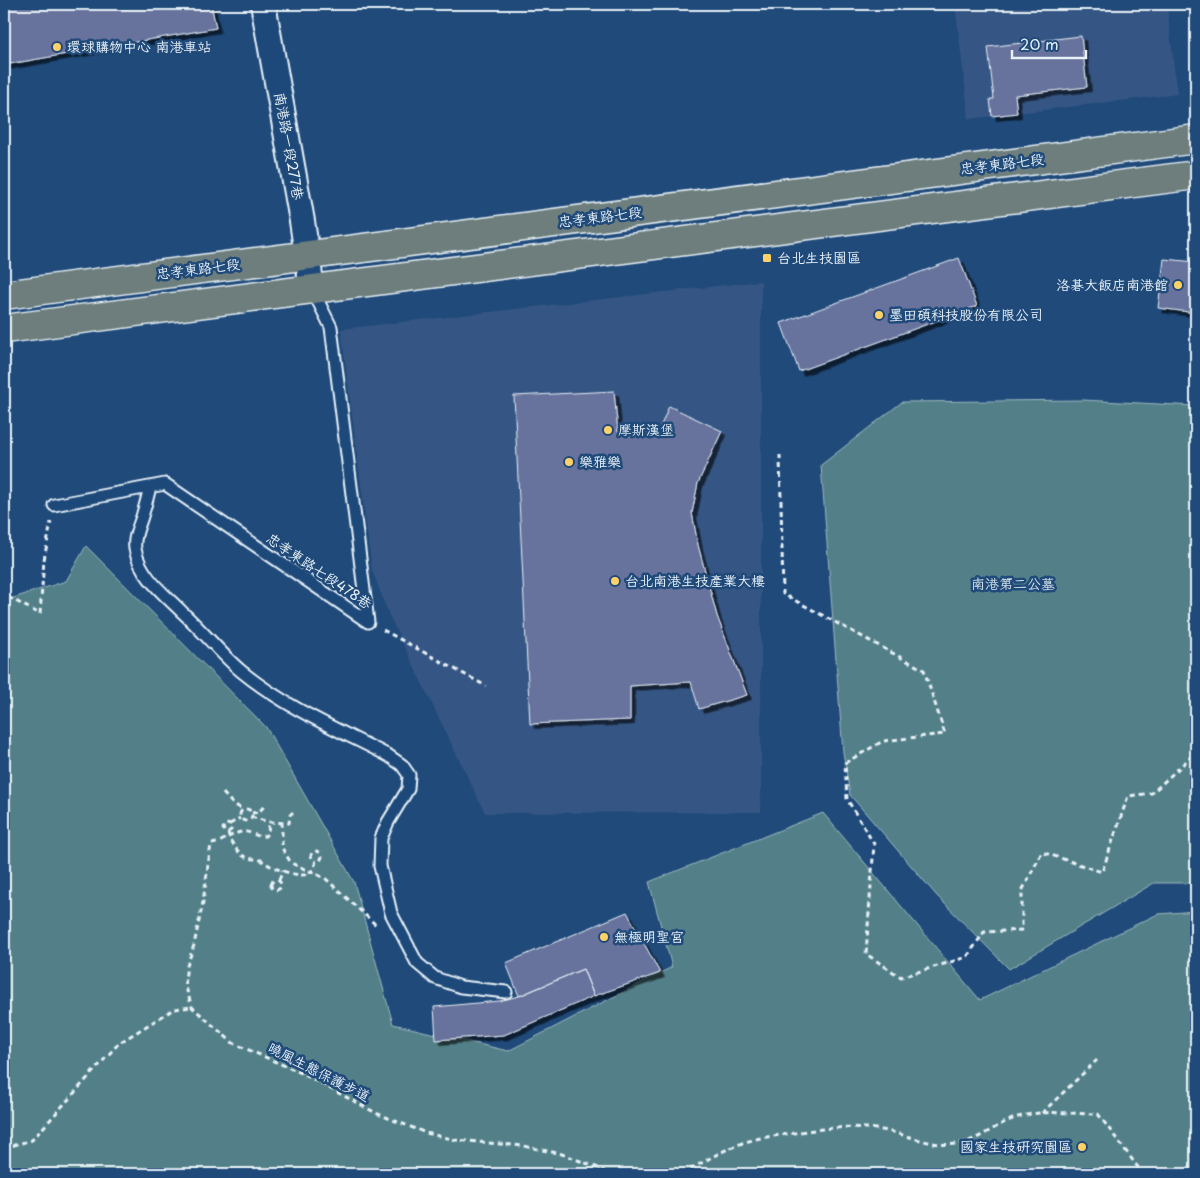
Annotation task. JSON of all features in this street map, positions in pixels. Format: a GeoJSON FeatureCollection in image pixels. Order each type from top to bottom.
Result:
{"type":"FeatureCollection","features":[{"type":"Feature","properties":{"kind":"main road","name":"忠孝東路七段"},"geometry":{"type":"LineString","coordinates":[[4,295],[1196,138]]}},
{"type":"Feature","properties":{"kind":"main road"},"geometry":{"type":"LineString","coordinates":[[4,329],[1196,174]]}},
{"type":"Feature","properties":{"kind":"street","name":"南港路一段277巷"},"geometry":{"type":"LineString","coordinates":[[263,4],[308,255],[312,289]]}},
{"type":"Feature","properties":{"kind":"lane","name":"忠孝東路七段478巷"},"geometry":{"type":"LineString","coordinates":[[312,289],[332,327],[368,622]]}},
{"type":"Feature","properties":{"kind":"lane","name":"忠孝東路七段478巷"},"geometry":{"type":"LineString","coordinates":[[54,505],[165,484],[368,622]]}},
{"type":"Feature","properties":{"kind":"lane"},"geometry":{"type":"LineString","coordinates":[[150,487],[144,512],[136,532],[135,547],[138,560],[146,574],[162,593],[242,672],[288,704],[389,756],[402,765],[409,775],[408,789],[388,822],[381,838],[380,866],[390,913],[417,963],[435,978],[461,987],[506,992]]}},
{"type":"Feature","properties":{"kind":"path"},"geometry":{"type":"LineString","coordinates":[[780,455],[783,594],[924,670],[945,734],[883,741],[846,763],[847,799],[874,844],[866,954],[901,977],[967,958],[984,932],[1022,930],[1022,891],[1042,852],[1102,872],[1128,796],[1152,793],[1196,752]]}},
{"type":"Feature","properties":{"kind":"path"},"geometry":{"type":"LineString","coordinates":[[4,589],[10,598],[40,614],[44,560],[54,505]]}},
{"type":"Feature","properties":{"kind":"path"},"geometry":{"type":"LineString","coordinates":[[368,622],[486,686]]}},
{"type":"Feature","properties":{"kind":"path"},"geometry":{"type":"LineString","coordinates":[[222,793],[232,804],[242,809],[246,808],[252,815],[269,822],[289,823],[290,815],[293,812]]}},
{"type":"Feature","properties":{"kind":"path"},"geometry":{"type":"LineString","coordinates":[[240,818],[248,820],[266,804]]}},
{"type":"Feature","properties":{"kind":"path"},"geometry":{"type":"LineString","coordinates":[[240,818],[239,814],[242,809]]}},
{"type":"Feature","properties":{"kind":"path"},"geometry":{"type":"LineString","coordinates":[[240,818],[224,825],[223,829],[228,832],[236,849],[243,856],[260,860],[268,865],[298,876],[306,876],[312,872],[316,862]]}},
{"type":"Feature","properties":{"kind":"path"},"geometry":{"type":"LineString","coordinates":[[4,1148],[32,1140],[119,1043],[174,1009],[192,1006],[185,979],[203,902],[211,844],[244,831],[260,837],[265,836],[268,833],[269,822]]}},
{"type":"Feature","properties":{"kind":"path"},"geometry":{"type":"LineString","coordinates":[[282,822],[282,848],[291,863],[325,878],[376,925],[390,913]]}},
{"type":"Feature","properties":{"kind":"path"},"geometry":{"type":"LineString","coordinates":[[228,832],[232,827],[230,824]]}},
{"type":"Feature","properties":{"kind":"path"},"geometry":{"type":"LineString","coordinates":[[279,880],[284,870]]}},
{"type":"Feature","properties":{"kind":"path","name":"曉風生態保護步道"},"geometry":{"type":"LineString","coordinates":[[192,1006],[233,1043],[301,1073],[378,1114],[426,1133],[456,1140],[523,1146],[562,1154],[601,1169],[608,1174]]}},
{"type":"Feature","properties":{"kind":"path"},"geometry":{"type":"LineString","coordinates":[[1041,1114],[1097,1060]]}},
{"type":"Feature","properties":{"kind":"path"},"geometry":{"type":"LineString","coordinates":[[683,1174],[717,1154],[742,1143],[765,1137],[831,1127],[867,1127],[938,1145],[958,1144],[1015,1118],[1041,1114],[1098,1114],[1143,1174]]}},
{"type":"Feature","properties":{"kind":"path"},"geometry":{"type":"LineString","coordinates":[[598,1174],[601,1169]]}},
{"type":"Feature","properties":{"kind":"shaded area"},"geometry":{"type":"Polygon","coordinates":[[[955,4],[1167,4],[1177,94],[969,119],[955,4]]]}},
{"type":"Feature","properties":{"kind":"shaded area"},"geometry":{"type":"Polygon","coordinates":[[[761,281],[761,812],[485,813],[389,615],[372,570],[341,329],[761,281]]]}},
{"type":"Feature","properties":{"kind":"green space","name":"南港第二公墓"},"geometry":{"type":"Polygon","coordinates":[[[1083,400],[1196,406],[1196,883],[1154,883],[1009,969],[937,896],[850,795],[843,752],[821,465],[902,402],[1083,400]]]}},
{"type":"Feature","properties":{"kind":"green space"},"geometry":{"type":"Polygon","coordinates":[[[86,546],[266,727],[354,882],[393,1024],[508,1051],[672,967],[649,882],[823,813],[980,1000],[1158,914],[1196,911],[1196,1174],[4,1174],[4,601],[66,581],[86,546]]]}},
{"type":"Feature","properties":{"kind":"building","name":"環球購物中心 南港車站"},"geometry":{"type":"Polygon","coordinates":[[[4,4],[211,4],[216,28],[4,65],[4,4]]]}},
{"type":"Feature","properties":{"kind":"building"},"geometry":{"type":"Polygon","coordinates":[[[1081,36],[1087,87],[1015,95],[1017,113],[992,116],[990,99],[994,99],[988,47],[1081,36]]]}},
{"type":"Feature","properties":{"kind":"building","name":"墨田碩科技股份有限公司"},"geometry":{"type":"Polygon","coordinates":[[[959,258],[977,306],[799,371],[781,323],[959,258]]]}},
{"type":"Feature","properties":{"kind":"building","name":"洛碁大飯店南港館"},"geometry":{"type":"Polygon","coordinates":[[[1164,259],[1196,262],[1196,313],[1158,308],[1164,259]]]}},
{"type":"Feature","properties":{"kind":"building","name":"台北南港生技產業大樓"},"geometry":{"type":"Polygon","coordinates":[[[614,391],[618,432],[659,430],[669,406],[722,431],[698,483],[692,513],[698,545],[717,616],[747,695],[699,709],[691,682],[630,686],[630,720],[530,724],[514,396],[614,391]]]}},
{"type":"Feature","properties":{"kind":"building","name":"無極明聖宮"},"geometry":{"type":"Polygon","coordinates":[[[627,912],[660,973],[594,996],[583,969],[519,996],[506,963],[627,912]]]}},
{"type":"Feature","properties":{"kind":"building"},"geometry":{"type":"Polygon","coordinates":[[[583,969],[594,996],[504,1035],[436,1040],[434,1007],[499,1001],[519,996],[583,969]]]}},
{"type":"Feature","properties":{"kind":"place","name":"環球購物中心 南港車站"},"geometry":{"type":"Point","coordinates":[57,47]}},
{"type":"Feature","properties":{"kind":"place","name":"台北生技園區"},"geometry":{"type":"Point","coordinates":[767,258]}},
{"type":"Feature","properties":{"kind":"place","name":"洛碁大飯店南港館"},"geometry":{"type":"Point","coordinates":[1178,285]}},
{"type":"Feature","properties":{"kind":"place","name":"墨田碩科技股份有限公司"},"geometry":{"type":"Point","coordinates":[879,315]}},
{"type":"Feature","properties":{"kind":"place","name":"摩斯漢堡"},"geometry":{"type":"Point","coordinates":[608,430]}},
{"type":"Feature","properties":{"kind":"place","name":"樂雅樂"},"geometry":{"type":"Point","coordinates":[569,462]}},
{"type":"Feature","properties":{"kind":"place","name":"台北南港生技產業大樓"},"geometry":{"type":"Point","coordinates":[615,581]}},
{"type":"Feature","properties":{"kind":"place","name":"無極明聖宮"},"geometry":{"type":"Point","coordinates":[604,937]}},
{"type":"Feature","properties":{"kind":"place","name":"國家生技研究園區"},"geometry":{"type":"Point","coordinates":[1082,1147]}}]}
